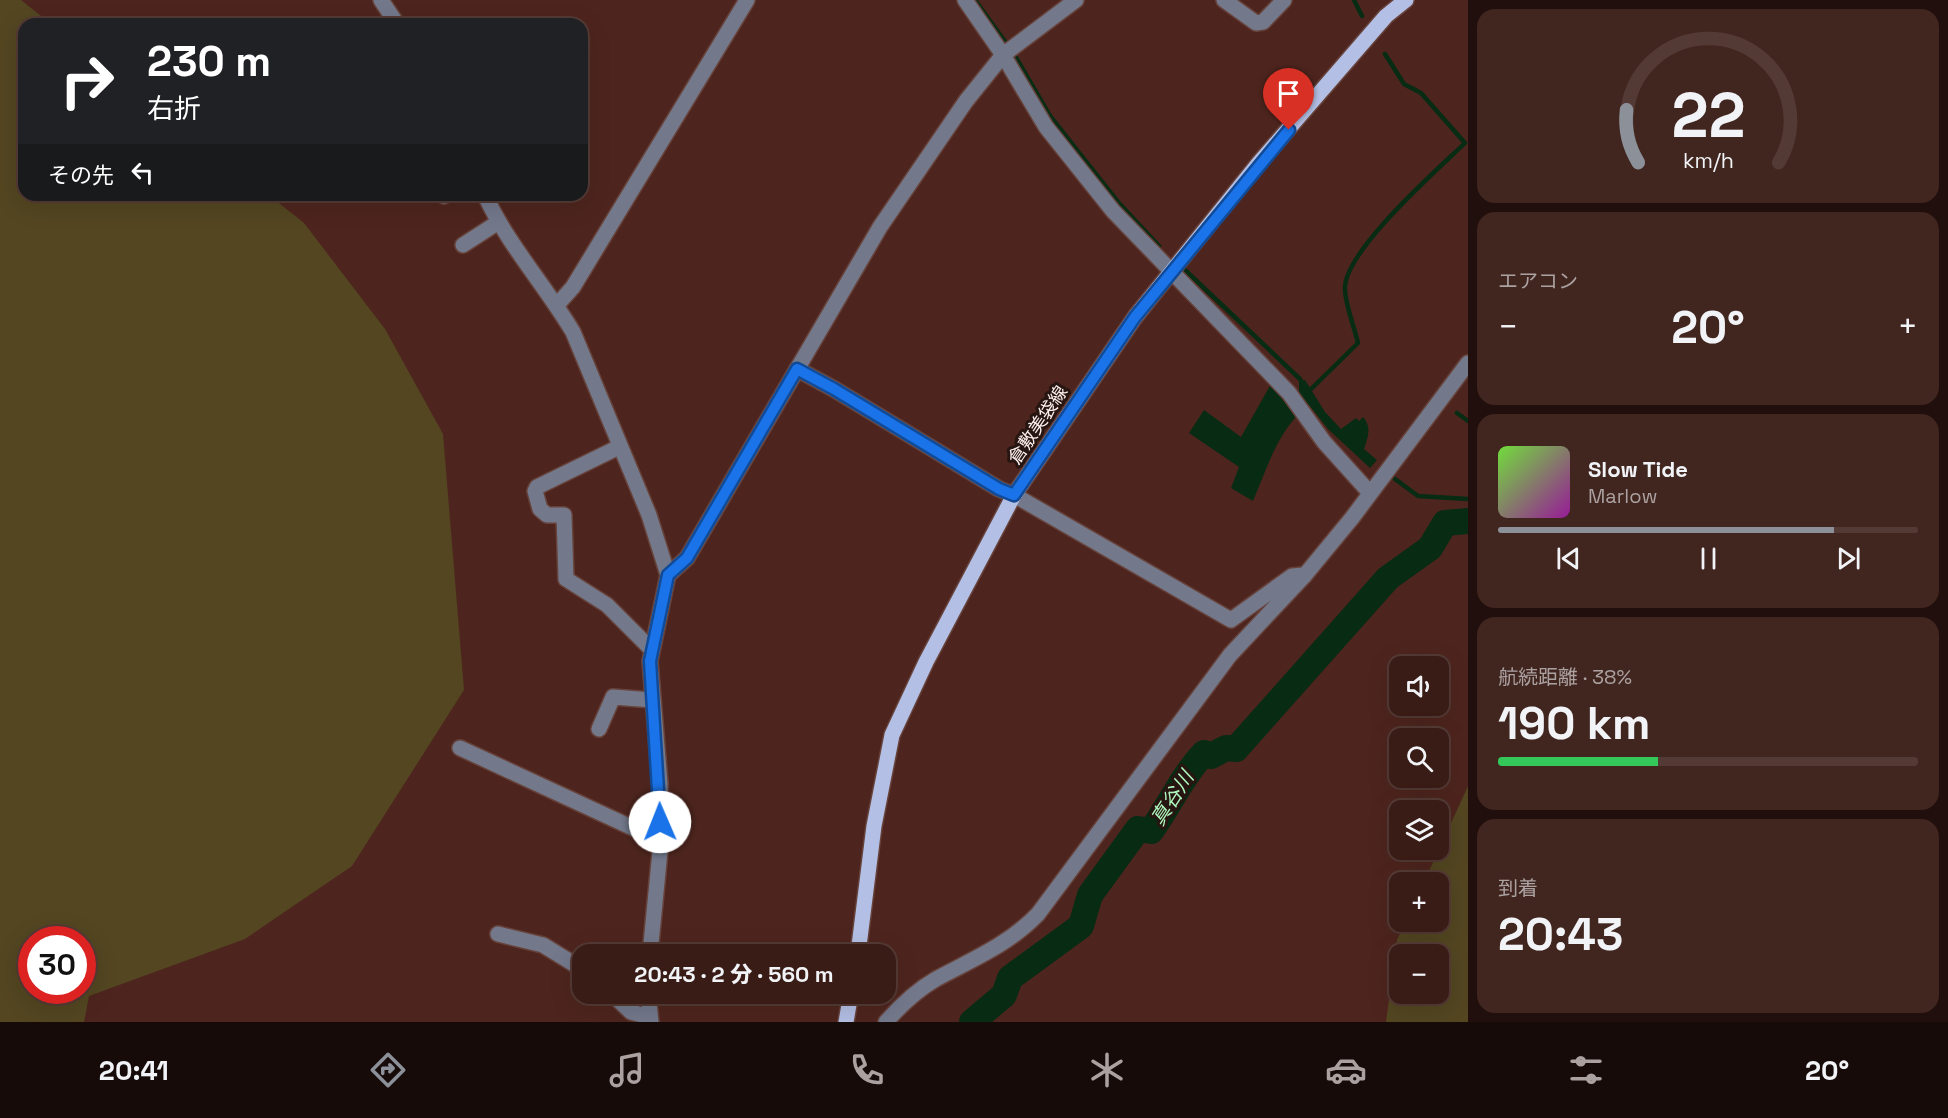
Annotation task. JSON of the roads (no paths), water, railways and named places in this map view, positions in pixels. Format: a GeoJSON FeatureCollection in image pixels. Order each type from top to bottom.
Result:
{"type":"FeatureCollection","features":[{"type":"Feature","properties":{"kind":"main road","name":"倉敷美袋線"},"geometry":{"type":"LineString","coordinates":[[859,944],[874,826],[892,735],[926,662],[1014,495],[1135,317],[1258,164],[1379,25],[1406,0]]}},
{"type":"Feature","properties":{"kind":"main road"},"geometry":{"type":"LineString","coordinates":[[846,1022],[849,1004]]}},
{"type":"Feature","properties":{"kind":"street"},"geometry":{"type":"LineString","coordinates":[[381,0],[393,18]]}},
{"type":"Feature","properties":{"kind":"street"},"geometry":{"type":"LineString","coordinates":[[557,305],[573,287],[747,0]]}},
{"type":"Feature","properties":{"kind":"street"},"geometry":{"type":"LineString","coordinates":[[965,0],[1008,50],[1046,127],[1113,211],[1289,393],[1324,442],[1370,493]]}},
{"type":"Feature","properties":{"kind":"street"},"geometry":{"type":"LineString","coordinates":[[668,575],[687,558],[880,227],[966,101],[1008,50],[1076,0]]}},
{"type":"Feature","properties":{"kind":"street"},"geometry":{"type":"LineString","coordinates":[[1224,0],[1256,22],[1263,22],[1284,0]]}},
{"type":"Feature","properties":{"kind":"street"},"geometry":{"type":"LineString","coordinates":[[488,201],[497,223],[557,305],[573,332],[649,515],[668,575],[663,610],[651,649],[652,700],[660,783],[661,841],[651,944]]}},
{"type":"Feature","properties":{"kind":"street"},"geometry":{"type":"LineString","coordinates":[[464,245],[497,223]]}},
{"type":"Feature","properties":{"kind":"street"},"geometry":{"type":"LineString","coordinates":[[886,1022],[899,1007],[934,980],[1010,940],[1038,914],[1230,655],[1305,575],[1468,363]]}},
{"type":"Feature","properties":{"kind":"street"},"geometry":{"type":"LineString","coordinates":[[797,369],[999,489],[1014,495],[1231,620],[1292,576],[1305,575]]}},
{"type":"Feature","properties":{"kind":"street"},"geometry":{"type":"LineString","coordinates":[[619,447],[534,490],[540,509],[547,515],[564,515],[566,579],[607,605],[651,649]]}},
{"type":"Feature","properties":{"kind":"street"},"geometry":{"type":"LineString","coordinates":[[599,729],[613,697],[652,700]]}},
{"type":"Feature","properties":{"kind":"street"},"geometry":{"type":"LineString","coordinates":[[460,748],[661,841]]}},
{"type":"Feature","properties":{"kind":"street"},"geometry":{"type":"LineString","coordinates":[[498,934],[543,945],[572,963]]}},
{"type":"Feature","properties":{"kind":"street"},"geometry":{"type":"LineString","coordinates":[[623,1004],[631,1012],[650,1019],[649,1004]]}},
{"type":"Feature","properties":{"kind":"waterway"},"geometry":{"type":"LineString","coordinates":[[975,0],[1014,54],[1050,116],[1118,202],[1159,246]]}},
{"type":"Feature","properties":{"kind":"waterway"},"geometry":{"type":"LineString","coordinates":[[1354,0],[1362,16]]}},
{"type":"Feature","properties":{"kind":"waterway"},"geometry":{"type":"LineString","coordinates":[[1307,393],[1358,343],[1348,310],[1345,290],[1348,274],[1359,255],[1393,213],[1465,143],[1421,93],[1404,84],[1385,54]]}},
{"type":"Feature","properties":{"kind":"waterway"},"geometry":{"type":"LineString","coordinates":[[1185,270],[1300,379],[1303,385]]}},
{"type":"Feature","properties":{"kind":"waterway"},"geometry":{"type":"LineString","coordinates":[[1457,413],[1468,421]]}},
{"type":"Feature","properties":{"kind":"waterway"},"geometry":{"type":"LineString","coordinates":[[1395,479],[1418,496],[1468,499]]}},
{"type":"Feature","properties":{"kind":"waterway","name":"真谷川"},"geometry":{"type":"LineString","coordinates":[[972,1022],[1004,995],[1010,978],[1081,926],[1090,895],[1138,829],[1151,831],[1189,771],[1204,753],[1211,756],[1226,748],[1236,749],[1388,578],[1430,548],[1445,523],[1468,521]]}}]}
